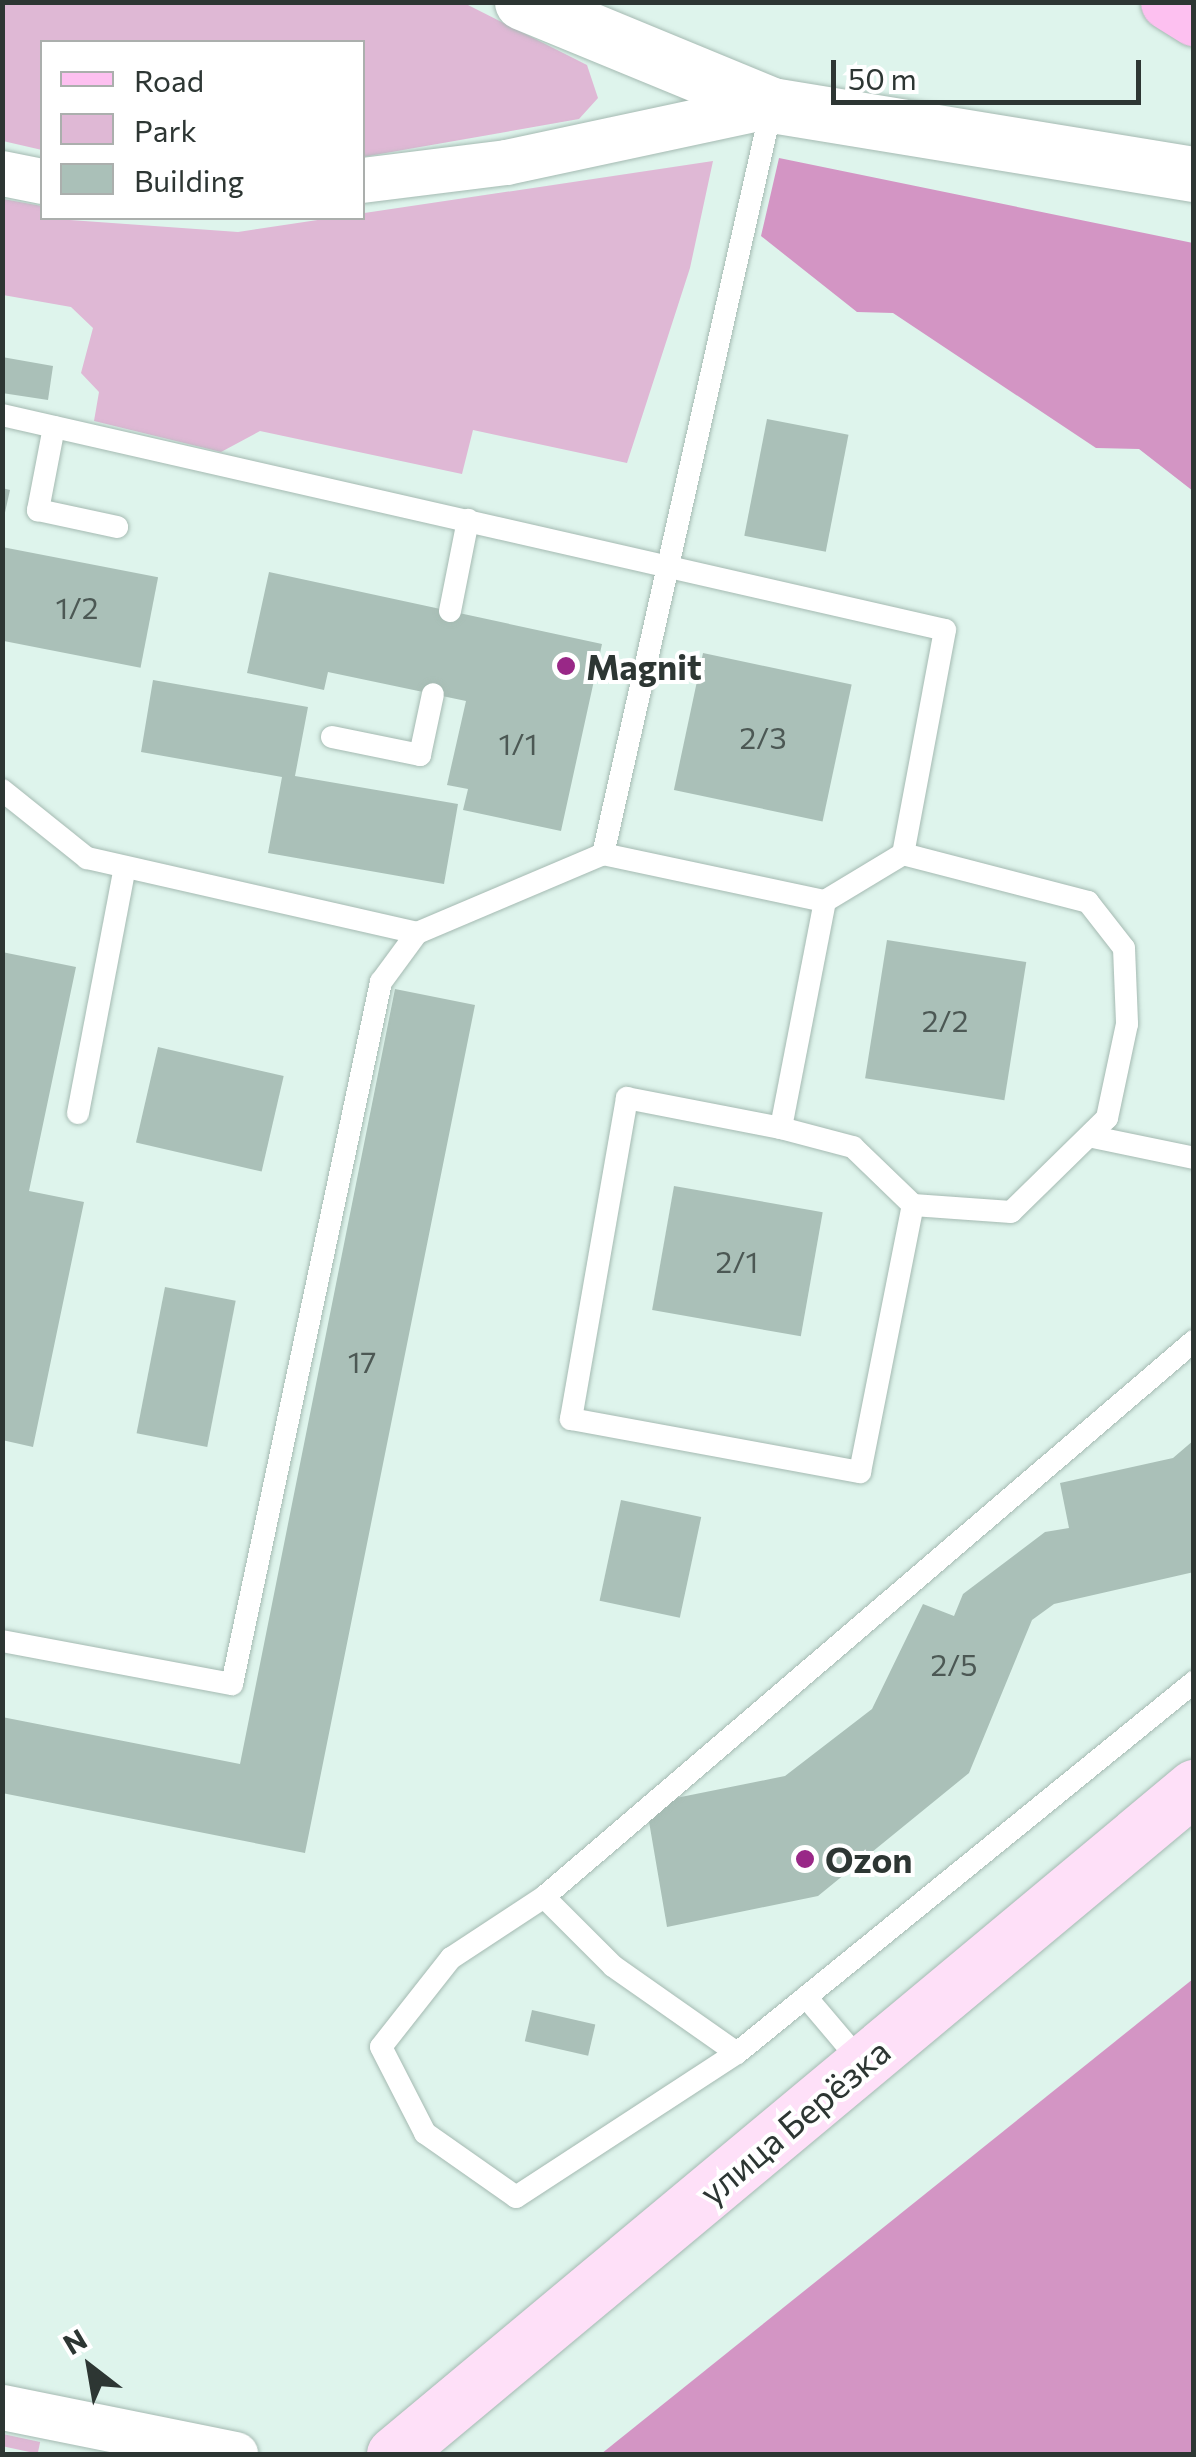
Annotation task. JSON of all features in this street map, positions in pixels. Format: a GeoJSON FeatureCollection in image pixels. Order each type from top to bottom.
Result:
{"type":"FeatureCollection","features":[{"type":"Feature","properties":{"kind":"main road"},"geometry":{"type":"LineString","coordinates":[[1168,2],[1194,18]]}},
{"type":"Feature","properties":{"kind":"main road","name":"улица Берёзка"},"geometry":{"type":"LineString","coordinates":[[394,2454],[1194,1787]]}},
{"type":"Feature","properties":{"kind":"street"},"geometry":{"type":"LineString","coordinates":[[522,2],[772,105],[1194,174]]}},
{"type":"Feature","properties":{"kind":"street"},"geometry":{"type":"LineString","coordinates":[[365,180],[506,162],[772,105]]}},
{"type":"Feature","properties":{"kind":"street"},"geometry":{"type":"LineString","coordinates":[[2,173],[40,181]]}},
{"type":"Feature","properties":{"kind":"street"},"geometry":{"type":"LineString","coordinates":[[2,2407],[235,2454]]}},
{"type":"Feature","properties":{"kind":"lane"},"geometry":{"type":"LineString","coordinates":[[602,854],[772,105]]}},
{"type":"Feature","properties":{"kind":"lane"},"geometry":{"type":"LineString","coordinates":[[2,415],[945,630],[903,854]]}},
{"type":"Feature","properties":{"kind":"lane"},"geometry":{"type":"LineString","coordinates":[[54,427],[38,510],[117,527]]}},
{"type":"Feature","properties":{"kind":"lane"},"geometry":{"type":"LineString","coordinates":[[450,611],[468,520]]}},
{"type":"Feature","properties":{"kind":"lane"},"geometry":{"type":"LineString","coordinates":[[332,737],[420,754],[433,694]]}},
{"type":"Feature","properties":{"kind":"lane"},"geometry":{"type":"LineString","coordinates":[[2,790],[87,858],[417,933]]}},
{"type":"Feature","properties":{"kind":"lane"},"geometry":{"type":"LineString","coordinates":[[2,1641],[232,1684],[381,982],[417,933],[602,854],[825,901],[903,854],[1088,902],[1124,948],[1127,1024],[1107,1118],[1094,1137],[1010,1212],[913,1204],[853,1146],[627,1098],[571,1419],[860,1472],[913,1204]]}},
{"type":"Feature","properties":{"kind":"lane"},"geometry":{"type":"LineString","coordinates":[[78,1113],[126,867]]}},
{"type":"Feature","properties":{"kind":"lane"},"geometry":{"type":"LineString","coordinates":[[781,1128],[825,901]]}},
{"type":"Feature","properties":{"kind":"lane"},"geometry":{"type":"LineString","coordinates":[[1094,1137],[1194,1158]]}},
{"type":"Feature","properties":{"kind":"lane"},"geometry":{"type":"LineString","coordinates":[[1194,1341],[544,1897],[451,1958],[381,2047],[425,2134],[516,2197],[737,2053],[1194,1682]]}},
{"type":"Feature","properties":{"kind":"lane"},"geometry":{"type":"LineString","coordinates":[[544,1897],[613,1966],[737,2053]]}},
{"type":"Feature","properties":{"kind":"lane"},"geometry":{"type":"LineString","coordinates":[[806,1997],[862,2064]]}},
{"type":"Feature","properties":{"kind":"green space"},"geometry":{"type":"Polygon","coordinates":[[[3,3],[464,3],[587,65],[598,98],[579,119],[365,157],[365,40],[40,40],[40,150],[3,141],[3,3]]]}},
{"type":"Feature","properties":{"kind":"green space"},"geometry":{"type":"Polygon","coordinates":[[[713,161],[690,268],[627,463],[473,430],[462,474],[260,431],[221,452],[94,421],[99,392],[81,373],[93,328],[71,307],[3,295],[3,199],[40,206],[40,220],[238,232],[318,220],[365,220],[365,213],[713,161]]]}},
{"type":"Feature","properties":{"kind":"green space"},"geometry":{"type":"Polygon","coordinates":[[[3,2434],[40,2442],[38,2454],[2,2446],[3,2434]]]}},
{"type":"Feature","properties":{"kind":"shaded area"},"geometry":{"type":"Polygon","coordinates":[[[779,158],[1193,243],[1193,491],[1139,449],[1096,448],[893,313],[857,312],[761,236],[779,158]]]}},
{"type":"Feature","properties":{"kind":"shaded area"},"geometry":{"type":"Polygon","coordinates":[[[1193,1979],[1193,2454],[601,2454],[1193,1979]]]}},
{"type":"Feature","properties":{"kind":"building"},"geometry":{"type":"Polygon","coordinates":[[[2,357],[53,366],[48,400],[2,393],[2,357]]]}},
{"type":"Feature","properties":{"kind":"building"},"geometry":{"type":"Polygon","coordinates":[[[767,419],[848,435],[826,552],[744,536],[767,419]]]}},
{"type":"Feature","properties":{"kind":"building"},"geometry":{"type":"Polygon","coordinates":[[[2,488],[10,490],[4,517],[2,517],[2,488]]]}},
{"type":"Feature","properties":{"kind":"building"},"geometry":{"type":"Polygon","coordinates":[[[2,547],[158,577],[141,668],[2,641],[2,547]]]}},
{"type":"Feature","properties":{"kind":"building"},"geometry":{"type":"Polygon","coordinates":[[[269,572],[602,644],[561,831],[463,810],[468,789],[447,785],[466,701],[328,672],[324,690],[247,673],[269,572]]]}},
{"type":"Feature","properties":{"kind":"building"},"geometry":{"type":"Polygon","coordinates":[[[703,653],[852,685],[823,822],[674,790],[703,653]]]}},
{"type":"Feature","properties":{"kind":"building"},"geometry":{"type":"Polygon","coordinates":[[[153,680],[308,707],[295,776],[458,804],[444,884],[268,853],[282,777],[141,752],[153,680]]]}},
{"type":"Feature","properties":{"kind":"building"},"geometry":{"type":"Polygon","coordinates":[[[887,940],[1026,962],[1004,1100],[865,1078],[887,940]]]}},
{"type":"Feature","properties":{"kind":"building"},"geometry":{"type":"Polygon","coordinates":[[[2,952],[76,967],[29,1191],[84,1202],[33,1447],[2,1440],[2,952]]]}},
{"type":"Feature","properties":{"kind":"building"},"geometry":{"type":"Polygon","coordinates":[[[395,989],[475,1005],[305,1853],[2,1793],[2,1717],[240,1764],[395,989]]]}},
{"type":"Feature","properties":{"kind":"building"},"geometry":{"type":"Polygon","coordinates":[[[158,1047],[284,1076],[262,1172],[136,1142],[158,1047]]]}},
{"type":"Feature","properties":{"kind":"building"},"geometry":{"type":"Polygon","coordinates":[[[674,1186],[823,1212],[801,1336],[652,1310],[674,1186]]]}},
{"type":"Feature","properties":{"kind":"building"},"geometry":{"type":"Polygon","coordinates":[[[165,1287],[236,1301],[207,1447],[137,1433],[165,1287]]]}},
{"type":"Feature","properties":{"kind":"building"},"geometry":{"type":"Polygon","coordinates":[[[1194,1440],[1194,1572],[1054,1604],[1032,1620],[969,1773],[818,1896],[667,1927],[646,1804],[785,1776],[872,1709],[923,1604],[954,1616],[963,1594],[1045,1532],[1069,1528],[1060,1483],[1173,1458],[1194,1440]]]}},
{"type":"Feature","properties":{"kind":"building"},"geometry":{"type":"Polygon","coordinates":[[[621,1500],[701,1517],[680,1618],[600,1601],[621,1500]]]}},
{"type":"Feature","properties":{"kind":"building"},"geometry":{"type":"Polygon","coordinates":[[[532,2010],[595,2025],[588,2056],[525,2041],[532,2010]]]}},
{"type":"Feature","properties":{"kind":"place","name":"Magnit"},"geometry":{"type":"Point","coordinates":[566,666]}},
{"type":"Feature","properties":{"kind":"place","name":"Ozon"},"geometry":{"type":"Point","coordinates":[805,1859]}}]}
